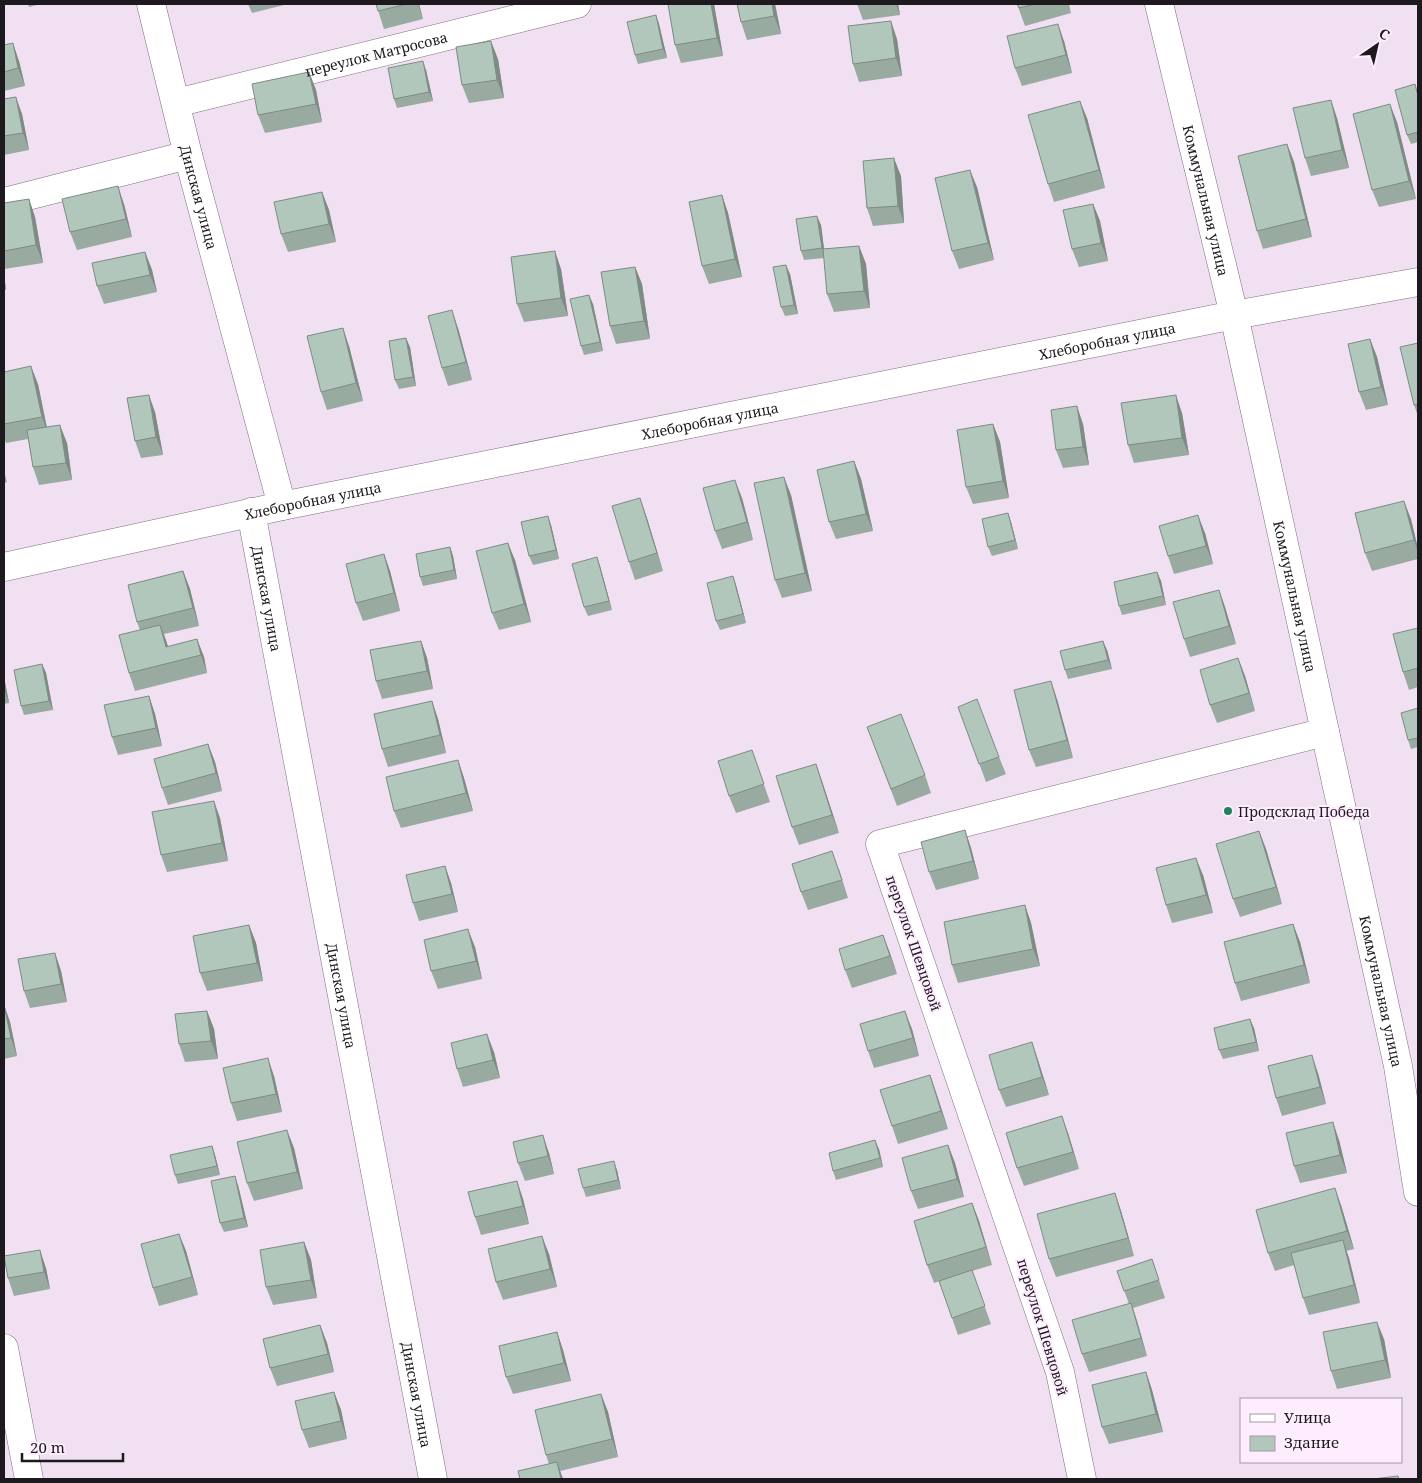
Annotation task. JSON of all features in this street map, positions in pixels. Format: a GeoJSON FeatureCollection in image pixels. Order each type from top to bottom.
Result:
{"type":"FeatureCollection","features":[{"type":"Feature","properties":{"kind":"street","name":"Динская улица"},"geometry":{"type":"LineString","coordinates":[[151,4],[188,155],[282,506]]}},
{"type":"Feature","properties":{"kind":"street","name":"переулок Матросова"},"geometry":{"type":"LineString","coordinates":[[176,103],[577,4]]}},
{"type":"Feature","properties":{"kind":"street","name":"Коммунальная улица"},"geometry":{"type":"LineString","coordinates":[[1159,4],[1234,315],[1398,1066],[1418,1192]]}},
{"type":"Feature","properties":{"kind":"street"},"geometry":{"type":"LineString","coordinates":[[4,202],[188,155]]}},
{"type":"Feature","properties":{"kind":"street","name":"Хлеборобная улица"},"geometry":{"type":"LineString","coordinates":[[4,567],[251,512],[1234,315],[1418,282]]}},
{"type":"Feature","properties":{"kind":"street","name":"Динская улица"},"geometry":{"type":"LineString","coordinates":[[251,512],[433,1479]]}},
{"type":"Feature","properties":{"kind":"street","name":"переулок Шевцовой"},"geometry":{"type":"LineString","coordinates":[[1082,1479],[1060,1372],[880,844],[1324,732]]}},
{"type":"Feature","properties":{"kind":"street"},"geometry":{"type":"LineString","coordinates":[[4,1348],[29,1479]]}},
{"type":"Feature","properties":{"kind":"building"},"geometry":{"type":"Polygon","coordinates":[[[376,4],[407,4],[378,11],[376,4]]]}},
{"type":"Feature","properties":{"kind":"building"},"geometry":{"type":"Polygon","coordinates":[[[668,4],[711,4],[717,38],[675,45],[668,4]]]}},
{"type":"Feature","properties":{"kind":"building"},"geometry":{"type":"Polygon","coordinates":[[[737,4],[772,4],[774,16],[741,22],[737,4]]]}},
{"type":"Feature","properties":{"kind":"building"},"geometry":{"type":"Polygon","coordinates":[[[1017,4],[1035,4],[1019,8],[1017,4]]]}},
{"type":"Feature","properties":{"kind":"building"},"geometry":{"type":"Polygon","coordinates":[[[656,15],[663,49],[635,55],[627,22],[656,15]]]}},
{"type":"Feature","properties":{"kind":"building"},"geometry":{"type":"Polygon","coordinates":[[[891,21],[896,58],[853,64],[848,26],[891,21]]]}},
{"type":"Feature","properties":{"kind":"building"},"geometry":{"type":"Polygon","coordinates":[[[1058,24],[1066,55],[1015,68],[1007,36],[1058,24]]]}},
{"type":"Feature","properties":{"kind":"building"},"geometry":{"type":"Polygon","coordinates":[[[491,41],[497,80],[462,85],[456,47],[491,41]]]}},
{"type":"Feature","properties":{"kind":"building"},"geometry":{"type":"Polygon","coordinates":[[[13,43],[18,68],[4,72],[4,45],[13,43]]]}},
{"type":"Feature","properties":{"kind":"building"},"geometry":{"type":"Polygon","coordinates":[[[423,61],[429,92],[394,99],[388,68],[423,61]]]}},
{"type":"Feature","properties":{"kind":"building"},"geometry":{"type":"Polygon","coordinates":[[[309,72],[316,104],[258,115],[252,84],[309,72]]]}},
{"type":"Feature","properties":{"kind":"building"},"geometry":{"type":"Polygon","coordinates":[[[1415,84],[1418,96],[1418,132],[1407,135],[1395,90],[1415,84]]]}},
{"type":"Feature","properties":{"kind":"building"},"geometry":{"type":"Polygon","coordinates":[[[16,97],[23,133],[4,136],[4,99],[16,97]]]}},
{"type":"Feature","properties":{"kind":"building"},"geometry":{"type":"Polygon","coordinates":[[[1331,100],[1342,150],[1305,158],[1293,108],[1331,100]]]}},
{"type":"Feature","properties":{"kind":"building"},"geometry":{"type":"Polygon","coordinates":[[[1080,101],[1099,170],[1048,184],[1028,115],[1080,101]]]}},
{"type":"Feature","properties":{"kind":"building"},"geometry":{"type":"Polygon","coordinates":[[[1390,104],[1409,181],[1372,190],[1353,114],[1390,104]]]}},
{"type":"Feature","properties":{"kind":"building"},"geometry":{"type":"Polygon","coordinates":[[[1287,144],[1306,219],[1257,231],[1238,156],[1287,144]]]}},
{"type":"Feature","properties":{"kind":"building"},"geometry":{"type":"Polygon","coordinates":[[[894,158],[898,206],[867,208],[863,161],[894,158]]]}},
{"type":"Feature","properties":{"kind":"building"},"geometry":{"type":"Polygon","coordinates":[[[970,170],[988,243],[952,251],[935,178],[970,170]]]}},
{"type":"Feature","properties":{"kind":"building"},"geometry":{"type":"Polygon","coordinates":[[[118,186],[126,219],[70,232],[62,199],[118,186]]]}},
{"type":"Feature","properties":{"kind":"building"},"geometry":{"type":"Polygon","coordinates":[[[322,192],[329,224],[281,234],[274,202],[322,192]]]}},
{"type":"Feature","properties":{"kind":"building"},"geometry":{"type":"Polygon","coordinates":[[[722,195],[735,259],[702,266],[689,202],[722,195]]]}},
{"type":"Feature","properties":{"kind":"building"},"geometry":{"type":"Polygon","coordinates":[[[29,199],[36,245],[4,251],[4,203],[29,199]]]}},
{"type":"Feature","properties":{"kind":"building"},"geometry":{"type":"Polygon","coordinates":[[[1093,204],[1101,243],[1072,249],[1063,210],[1093,204]]]}},
{"type":"Feature","properties":{"kind":"building"},"geometry":{"type":"Polygon","coordinates":[[[817,216],[822,248],[801,251],[796,219],[817,216]]]}},
{"type":"Feature","properties":{"kind":"building"},"geometry":{"type":"Polygon","coordinates":[[[859,246],[864,291],[827,294],[823,249],[859,246]]]}},
{"type":"Feature","properties":{"kind":"building"},"geometry":{"type":"Polygon","coordinates":[[[555,251],[561,298],[517,304],[511,257],[555,251]]]}},
{"type":"Feature","properties":{"kind":"building"},"geometry":{"type":"Polygon","coordinates":[[[145,252],[150,275],[97,286],[92,263],[145,252]]]}},
{"type":"Feature","properties":{"kind":"building"},"geometry":{"type":"Polygon","coordinates":[[[786,265],[794,305],[781,307],[773,267],[786,265]]]}},
{"type":"Feature","properties":{"kind":"building"},"geometry":{"type":"Polygon","coordinates":[[[635,267],[644,321],[610,326],[601,272],[635,267]]]}},
{"type":"Feature","properties":{"kind":"building"},"geometry":{"type":"Polygon","coordinates":[[[589,295],[600,342],[581,346],[570,299],[589,295]]]}},
{"type":"Feature","properties":{"kind":"building"},"geometry":{"type":"Polygon","coordinates":[[[452,310],[466,362],[442,368],[428,316],[452,310]]]}},
{"type":"Feature","properties":{"kind":"building"},"geometry":{"type":"Polygon","coordinates":[[[343,328],[356,383],[321,392],[307,336],[343,328]]]}},
{"type":"Feature","properties":{"kind":"building"},"geometry":{"type":"Polygon","coordinates":[[[406,338],[413,377],[395,380],[389,341],[406,338]]]}},
{"type":"Feature","properties":{"kind":"building"},"geometry":{"type":"Polygon","coordinates":[[[1370,339],[1381,387],[1359,392],[1348,344],[1370,339]]]}},
{"type":"Feature","properties":{"kind":"building"},"geometry":{"type":"Polygon","coordinates":[[[1418,343],[1418,404],[1414,405],[1400,347],[1418,343]]]}},
{"type":"Feature","properties":{"kind":"building"},"geometry":{"type":"Polygon","coordinates":[[[31,366],[42,417],[4,424],[4,372],[31,366]]]}},
{"type":"Feature","properties":{"kind":"building"},"geometry":{"type":"Polygon","coordinates":[[[149,395],[156,437],[135,441],[127,398],[149,395]]]}},
{"type":"Feature","properties":{"kind":"building"},"geometry":{"type":"Polygon","coordinates":[[[1176,395],[1182,438],[1128,445],[1121,403],[1176,395]]]}},
{"type":"Feature","properties":{"kind":"building"},"geometry":{"type":"Polygon","coordinates":[[[1077,406],[1083,447],[1056,450],[1051,410],[1077,406]]]}},
{"type":"Feature","properties":{"kind":"building"},"geometry":{"type":"Polygon","coordinates":[[[993,424],[1003,481],[966,487],[957,430],[993,424]]]}},
{"type":"Feature","properties":{"kind":"building"},"geometry":{"type":"Polygon","coordinates":[[[60,425],[66,463],[33,467],[27,430],[60,425]]]}},
{"type":"Feature","properties":{"kind":"building"},"geometry":{"type":"Polygon","coordinates":[[[854,461],[866,514],[829,522],[817,470],[854,461]]]}},
{"type":"Feature","properties":{"kind":"building"},"geometry":{"type":"Polygon","coordinates":[[[784,477],[805,573],[775,580],[754,483],[784,477]]]}},
{"type":"Feature","properties":{"kind":"building"},"geometry":{"type":"Polygon","coordinates":[[[735,480],[747,522],[715,531],[703,488],[735,480]]]}},
{"type":"Feature","properties":{"kind":"building"},"geometry":{"type":"Polygon","coordinates":[[[640,498],[657,553],[629,562],[612,506],[640,498]]]}},
{"type":"Feature","properties":{"kind":"building"},"geometry":{"type":"Polygon","coordinates":[[[1404,501],[1414,540],[1365,553],[1355,513],[1404,501]]]}},
{"type":"Feature","properties":{"kind":"building"},"geometry":{"type":"Polygon","coordinates":[[[1008,513],[1015,540],[988,547],[982,519],[1008,513]]]}},
{"type":"Feature","properties":{"kind":"building"},"geometry":{"type":"Polygon","coordinates":[[[1198,515],[1206,546],[1168,556],[1159,526],[1198,515]]]}},
{"type":"Feature","properties":{"kind":"building"},"geometry":{"type":"Polygon","coordinates":[[[548,516],[556,550],[529,556],[521,522],[548,516]]]}},
{"type":"Feature","properties":{"kind":"building"},"geometry":{"type":"Polygon","coordinates":[[[508,543],[524,604],[492,613],[476,551],[508,543]]]}},
{"type":"Feature","properties":{"kind":"building"},"geometry":{"type":"Polygon","coordinates":[[[450,547],[454,570],[420,577],[416,554],[450,547]]]}},
{"type":"Feature","properties":{"kind":"building"},"geometry":{"type":"Polygon","coordinates":[[[384,554],[394,593],[356,603],[346,564],[384,554]]]}},
{"type":"Feature","properties":{"kind":"building"},"geometry":{"type":"Polygon","coordinates":[[[597,557],[609,601],[584,607],[572,564],[597,557]]]}},
{"type":"Feature","properties":{"kind":"building"},"geometry":{"type":"Polygon","coordinates":[[[183,571],[193,608],[137,622],[128,585],[183,571]]]}},
{"type":"Feature","properties":{"kind":"building"},"geometry":{"type":"Polygon","coordinates":[[[1157,572],[1163,596],[1119,606],[1114,582],[1157,572]]]}},
{"type":"Feature","properties":{"kind":"building"},"geometry":{"type":"Polygon","coordinates":[[[733,576],[743,614],[716,621],[707,583],[733,576]]]}},
{"type":"Feature","properties":{"kind":"building"},"geometry":{"type":"Polygon","coordinates":[[[1219,590],[1229,626],[1184,639],[1173,602],[1219,590]]]}},
{"type":"Feature","properties":{"kind":"building"},"geometry":{"type":"Polygon","coordinates":[[[160,625],[166,647],[197,639],[201,655],[129,673],[119,635],[160,625]]]}},
{"type":"Feature","properties":{"kind":"building"},"geometry":{"type":"Polygon","coordinates":[[[1418,628],[1418,668],[1403,672],[1393,634],[1418,628]]]}},
{"type":"Feature","properties":{"kind":"building"},"geometry":{"type":"Polygon","coordinates":[[[421,641],[427,671],[376,681],[370,650],[421,641]]]}},
{"type":"Feature","properties":{"kind":"building"},"geometry":{"type":"Polygon","coordinates":[[[1103,641],[1108,660],[1065,670],[1060,651],[1103,641]]]}},
{"type":"Feature","properties":{"kind":"building"},"geometry":{"type":"Polygon","coordinates":[[[1238,658],[1249,693],[1210,705],[1200,670],[1238,658]]]}},
{"type":"Feature","properties":{"kind":"building"},"geometry":{"type":"Polygon","coordinates":[[[42,664],[49,701],[21,706],[14,670],[42,664]]]}},
{"type":"Feature","properties":{"kind":"building"},"geometry":{"type":"Polygon","coordinates":[[[1051,681],[1067,740],[1029,750],[1014,690],[1051,681]]]}},
{"type":"Feature","properties":{"kind":"building"},"geometry":{"type":"Polygon","coordinates":[[[149,696],[156,728],[112,737],[104,705],[149,696]]]}},
{"type":"Feature","properties":{"kind":"building"},"geometry":{"type":"Polygon","coordinates":[[[977,699],[999,757],[979,764],[958,707],[977,699]]]}},
{"type":"Feature","properties":{"kind":"building"},"geometry":{"type":"Polygon","coordinates":[[[432,701],[440,735],[382,749],[374,714],[432,701]]]}},
{"type":"Feature","properties":{"kind":"building"},"geometry":{"type":"Polygon","coordinates":[[[1418,708],[1418,738],[1408,740],[1401,713],[1418,708]]]}},
{"type":"Feature","properties":{"kind":"building"},"geometry":{"type":"Polygon","coordinates":[[[901,714],[925,775],[891,789],[867,727],[901,714]]]}},
{"type":"Feature","properties":{"kind":"building"},"geometry":{"type":"Polygon","coordinates":[[[208,744],[216,773],[162,788],[154,759],[208,744]]]}},
{"type":"Feature","properties":{"kind":"building"},"geometry":{"type":"Polygon","coordinates":[[[752,750],[764,784],[729,796],[718,761],[752,750]]]}},
{"type":"Feature","properties":{"kind":"building"},"geometry":{"type":"Polygon","coordinates":[[[458,760],[466,793],[394,811],[386,777],[458,760]]]}},
{"type":"Feature","properties":{"kind":"building"},"geometry":{"type":"Polygon","coordinates":[[[816,764],[832,815],[792,827],[776,776],[816,764]]]}},
{"type":"Feature","properties":{"kind":"building"},"geometry":{"type":"Polygon","coordinates":[[[214,801],[222,843],[161,855],[152,812],[214,801]]]}},
{"type":"Feature","properties":{"kind":"building"},"geometry":{"type":"Polygon","coordinates":[[[965,830],[973,861],[929,872],[921,842],[965,830]]]}},
{"type":"Feature","properties":{"kind":"building"},"geometry":{"type":"Polygon","coordinates":[[[1259,831],[1276,887],[1233,899],[1216,844],[1259,831]]]}},
{"type":"Feature","properties":{"kind":"building"},"geometry":{"type":"Polygon","coordinates":[[[832,851],[842,880],[801,892],[792,864],[832,851]]]}},
{"type":"Feature","properties":{"kind":"building"},"geometry":{"type":"Polygon","coordinates":[[[1196,858],[1206,895],[1166,905],[1156,868],[1196,858]]]}},
{"type":"Feature","properties":{"kind":"building"},"geometry":{"type":"Polygon","coordinates":[[[445,866],[452,894],[413,903],[406,875],[445,866]]]}},
{"type":"Feature","properties":{"kind":"building"},"geometry":{"type":"Polygon","coordinates":[[[1025,905],[1033,949],[952,965],[944,922],[1025,905]]]}},
{"type":"Feature","properties":{"kind":"building"},"geometry":{"type":"Polygon","coordinates":[[[1293,924],[1304,965],[1235,983],[1224,942],[1293,924]]]}},
{"type":"Feature","properties":{"kind":"building"},"geometry":{"type":"Polygon","coordinates":[[[249,925],[257,963],[200,973],[193,936],[249,925]]]}},
{"type":"Feature","properties":{"kind":"building"},"geometry":{"type":"Polygon","coordinates":[[[468,929],[476,961],[431,971],[424,940],[468,929]]]}},
{"type":"Feature","properties":{"kind":"building"},"geometry":{"type":"Polygon","coordinates":[[[883,935],[890,956],[845,970],[839,949],[883,935]]]}},
{"type":"Feature","properties":{"kind":"building"},"geometry":{"type":"Polygon","coordinates":[[[55,953],[61,984],[24,991],[18,959],[55,953]]]}},
{"type":"Feature","properties":{"kind":"building"},"geometry":{"type":"Polygon","coordinates":[[[4,1005],[11,1038],[4,1039],[4,1005]]]}},
{"type":"Feature","properties":{"kind":"building"},"geometry":{"type":"Polygon","coordinates":[[[207,1011],[211,1041],[179,1044],[175,1014],[207,1011]]]}},
{"type":"Feature","properties":{"kind":"building"},"geometry":{"type":"Polygon","coordinates":[[[905,1011],[913,1038],[868,1051],[860,1024],[905,1011]]]}},
{"type":"Feature","properties":{"kind":"building"},"geometry":{"type":"Polygon","coordinates":[[[1250,1019],[1256,1042],[1219,1050],[1214,1028],[1250,1019]]]}},
{"type":"Feature","properties":{"kind":"building"},"geometry":{"type":"Polygon","coordinates":[[[487,1034],[493,1060],[457,1069],[451,1043],[487,1034]]]}},
{"type":"Feature","properties":{"kind":"building"},"geometry":{"type":"Polygon","coordinates":[[[1032,1042],[1042,1077],[999,1090],[989,1055],[1032,1042]]]}},
{"type":"Feature","properties":{"kind":"building"},"geometry":{"type":"Polygon","coordinates":[[[1312,1055],[1320,1087],[1276,1098],[1268,1066],[1312,1055]]]}},
{"type":"Feature","properties":{"kind":"building"},"geometry":{"type":"Polygon","coordinates":[[[268,1058],[276,1094],[231,1103],[223,1068],[268,1058]]]}},
{"type":"Feature","properties":{"kind":"building"},"geometry":{"type":"Polygon","coordinates":[[[930,1075],[941,1111],[892,1126],[880,1090],[930,1075]]]}},
{"type":"Feature","properties":{"kind":"building"},"geometry":{"type":"Polygon","coordinates":[[[1062,1116],[1073,1152],[1017,1168],[1006,1133],[1062,1116]]]}},
{"type":"Feature","properties":{"kind":"building"},"geometry":{"type":"Polygon","coordinates":[[[1333,1122],[1340,1155],[1294,1166],[1286,1133],[1333,1122]]]}},
{"type":"Feature","properties":{"kind":"building"},"geometry":{"type":"Polygon","coordinates":[[[287,1130],[297,1172],[247,1183],[237,1142],[287,1130]]]}},
{"type":"Feature","properties":{"kind":"building"},"geometry":{"type":"Polygon","coordinates":[[[543,1135],[548,1156],[518,1163],[513,1142],[543,1135]]]}},
{"type":"Feature","properties":{"kind":"building"},"geometry":{"type":"Polygon","coordinates":[[[875,1140],[880,1158],[833,1171],[829,1153],[875,1140]]]}},
{"type":"Feature","properties":{"kind":"building"},"geometry":{"type":"Polygon","coordinates":[[[948,1145],[957,1179],[911,1191],[902,1158],[948,1145]]]}},
{"type":"Feature","properties":{"kind":"building"},"geometry":{"type":"Polygon","coordinates":[[[212,1146],[217,1166],[175,1175],[170,1155],[212,1146]]]}},
{"type":"Feature","properties":{"kind":"building"},"geometry":{"type":"Polygon","coordinates":[[[614,1161],[618,1180],[583,1188],[578,1169],[614,1161]]]}},
{"type":"Feature","properties":{"kind":"building"},"geometry":{"type":"Polygon","coordinates":[[[235,1176],[244,1218],[220,1223],[211,1181],[235,1176]]]}},
{"type":"Feature","properties":{"kind":"building"},"geometry":{"type":"Polygon","coordinates":[[[517,1181],[523,1206],[475,1217],[468,1192],[517,1181]]]}},
{"type":"Feature","properties":{"kind":"building"},"geometry":{"type":"Polygon","coordinates":[[[1335,1188],[1347,1231],[1268,1253],[1256,1210],[1335,1188]]]}},
{"type":"Feature","properties":{"kind":"building"},"geometry":{"type":"Polygon","coordinates":[[[1115,1193],[1128,1238],[1049,1259],[1037,1214],[1115,1193]]]}},
{"type":"Feature","properties":{"kind":"building"},"geometry":{"type":"Polygon","coordinates":[[[972,1203],[986,1247],[927,1265],[914,1221],[972,1203]]]}},
{"type":"Feature","properties":{"kind":"building"},"geometry":{"type":"Polygon","coordinates":[[[179,1234],[192,1277],[153,1288],[141,1244],[179,1234]]]}},
{"type":"Feature","properties":{"kind":"building"},"geometry":{"type":"Polygon","coordinates":[[[542,1236],[550,1269],[496,1282],[488,1249],[542,1236]]]}},
{"type":"Feature","properties":{"kind":"building"},"geometry":{"type":"Polygon","coordinates":[[[1343,1240],[1354,1285],[1303,1298],[1291,1253],[1343,1240]]]}},
{"type":"Feature","properties":{"kind":"building"},"geometry":{"type":"Polygon","coordinates":[[[304,1242],[311,1280],[266,1287],[260,1250],[304,1242]]]}},
{"type":"Feature","properties":{"kind":"building"},"geometry":{"type":"Polygon","coordinates":[[[40,1250],[44,1272],[8,1278],[4,1256],[40,1250]]]}},
{"type":"Feature","properties":{"kind":"building"},"geometry":{"type":"Polygon","coordinates":[[[1152,1259],[1159,1280],[1124,1291],[1117,1271],[1152,1259]]]}},
{"type":"Feature","properties":{"kind":"building"},"geometry":{"type":"Polygon","coordinates":[[[972,1270],[985,1306],[952,1318],[939,1281],[972,1270]]]}},
{"type":"Feature","properties":{"kind":"building"},"geometry":{"type":"Polygon","coordinates":[[[1131,1303],[1141,1338],[1082,1354],[1072,1320],[1131,1303]]]}},
{"type":"Feature","properties":{"kind":"building"},"geometry":{"type":"Polygon","coordinates":[[[1377,1322],[1385,1360],[1331,1371],[1323,1332],[1377,1322]]]}},
{"type":"Feature","properties":{"kind":"building"},"geometry":{"type":"Polygon","coordinates":[[[320,1325],[328,1354],[270,1368],[263,1339],[320,1325]]]}},
{"type":"Feature","properties":{"kind":"building"},"geometry":{"type":"Polygon","coordinates":[[[557,1332],[564,1363],[506,1377],[499,1346],[557,1332]]]}},
{"type":"Feature","properties":{"kind":"building"},"geometry":{"type":"Polygon","coordinates":[[[1146,1372],[1156,1414],[1102,1427],[1092,1385],[1146,1372]]]}},
{"type":"Feature","properties":{"kind":"building"},"geometry":{"type":"Polygon","coordinates":[[[334,1392],[341,1421],[302,1430],[295,1401],[334,1392]]]}},
{"type":"Feature","properties":{"kind":"building"},"geometry":{"type":"Polygon","coordinates":[[[601,1394],[612,1439],[546,1455],[535,1410],[601,1394]]]}},
{"type":"Feature","properties":{"kind":"building"},"geometry":{"type":"Polygon","coordinates":[[[557,1462],[561,1479],[520,1479],[518,1471],[557,1462]]]}},
{"type":"Feature","properties":{"kind":"building"},"geometry":{"type":"Polygon","coordinates":[[[1398,1476],[1399,1479],[1373,1479],[1398,1476]]]}},
{"type":"Feature","properties":{"kind":"place","name":"Продсклад Победа"},"geometry":{"type":"Point","coordinates":[1228,811]}}]}
